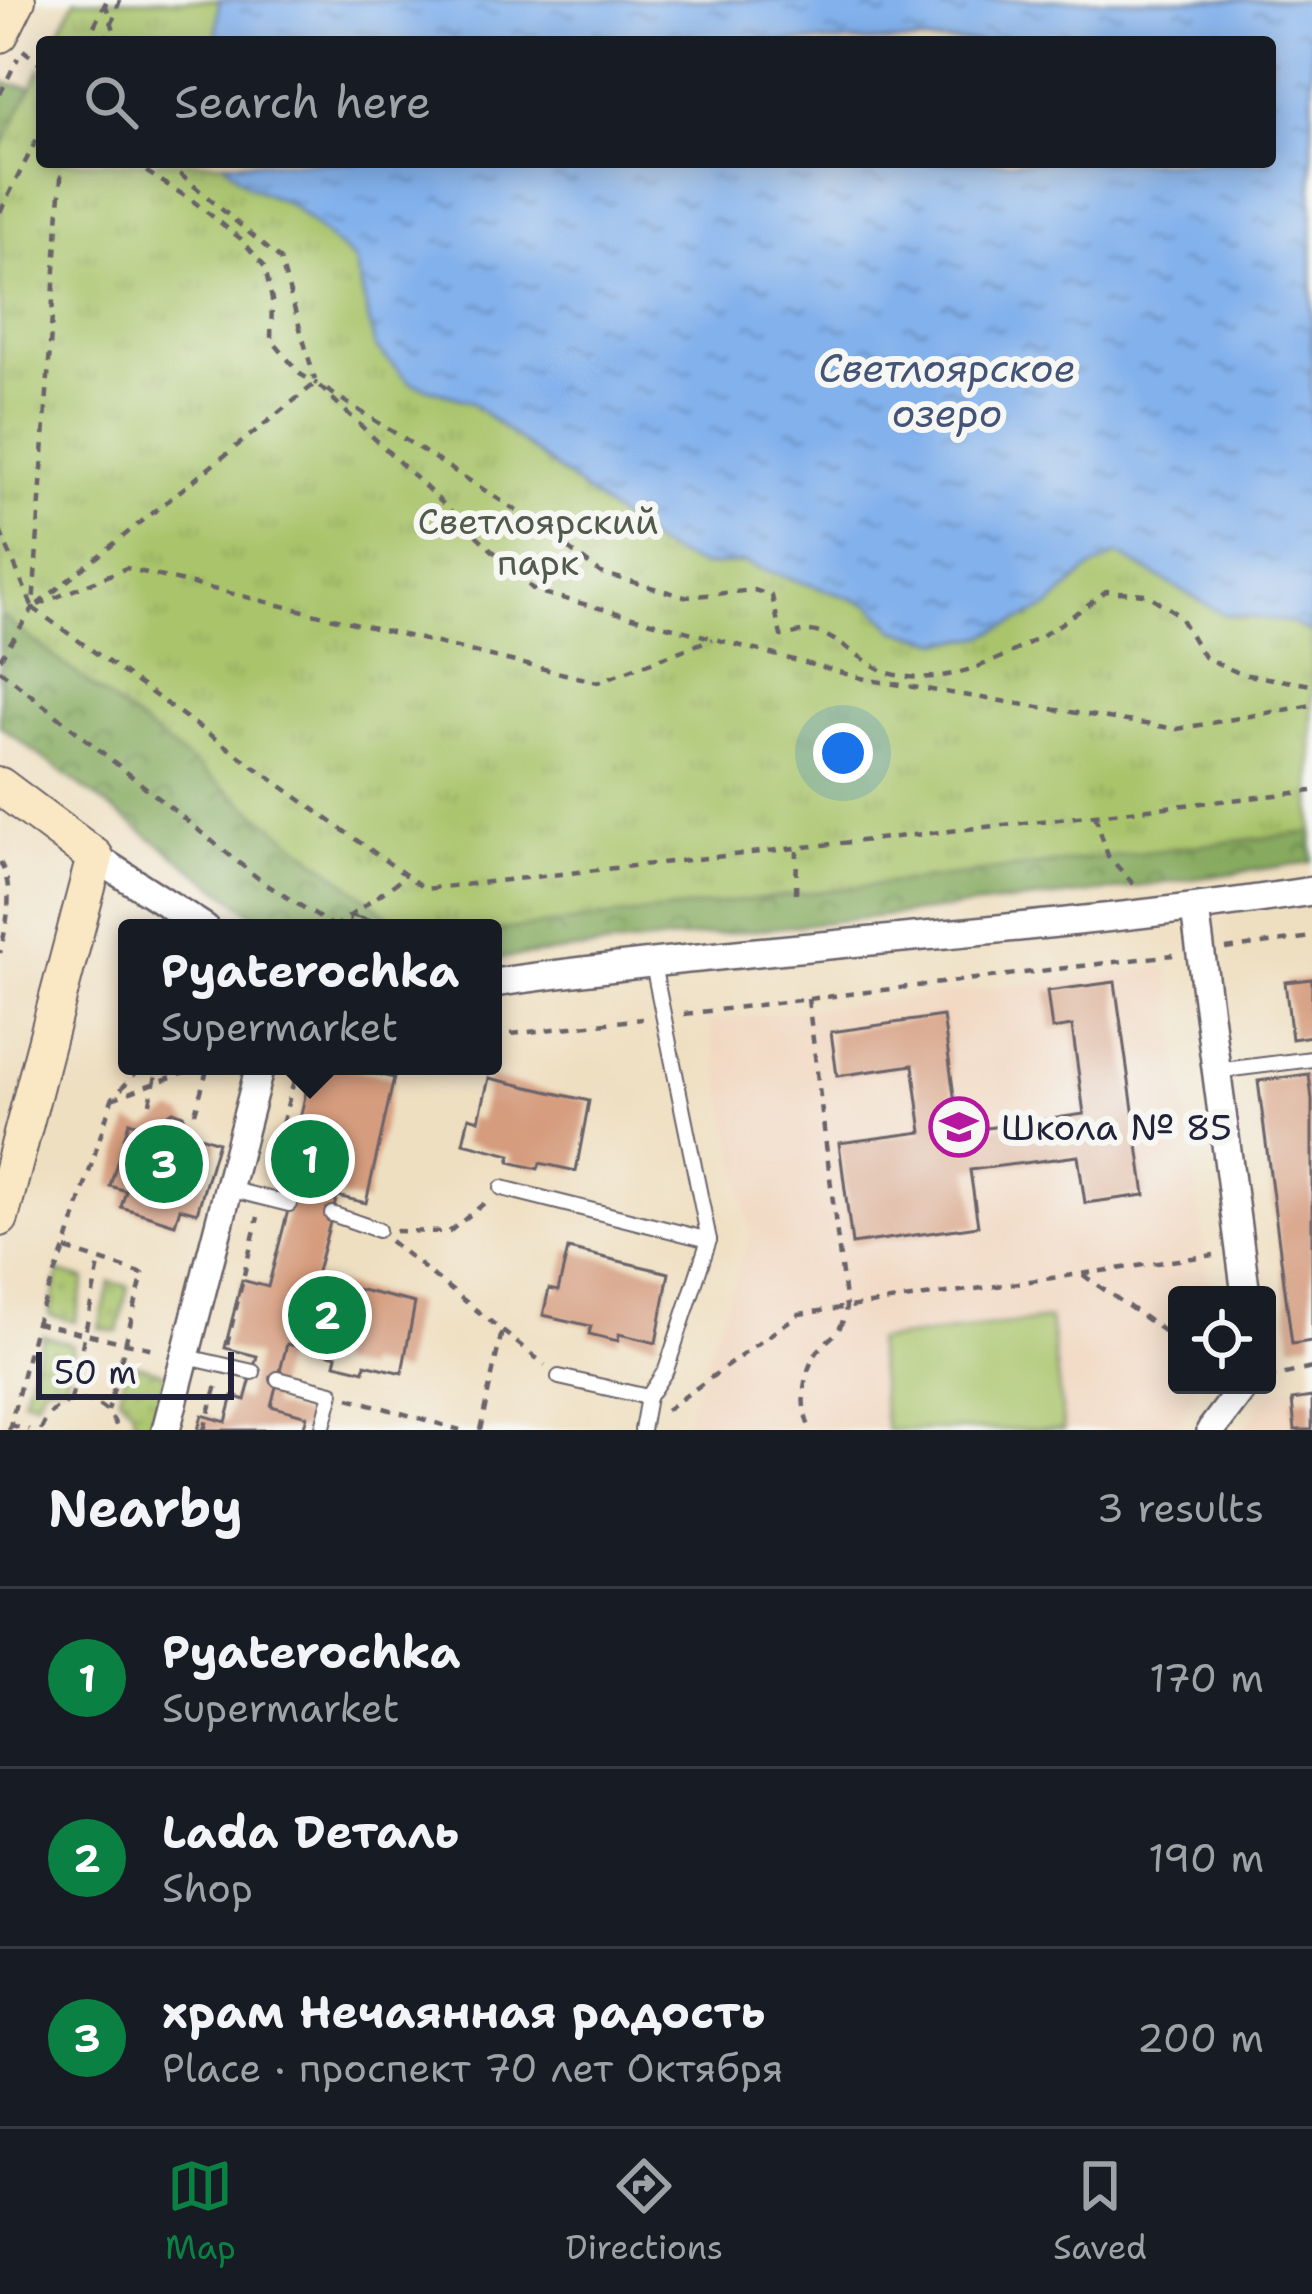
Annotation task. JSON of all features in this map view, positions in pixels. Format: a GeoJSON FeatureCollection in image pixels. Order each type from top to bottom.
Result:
{"type":"FeatureCollection","features":[{"type":"Feature","properties":{"kind":"main road"},"geometry":{"type":"LineString","coordinates":[[6,37],[17,0]]}},
{"type":"Feature","properties":{"kind":"main road"},"geometry":{"type":"LineString","coordinates":[[0,786],[94,856],[0,1218]]}},
{"type":"Feature","properties":{"kind":"street"},"geometry":{"type":"LineString","coordinates":[[94,856],[191,919]]}},
{"type":"Feature","properties":{"kind":"street"},"geometry":{"type":"LineString","coordinates":[[502,982],[652,960],[1160,913],[1312,891]]}},
{"type":"Feature","properties":{"kind":"street"},"geometry":{"type":"LineString","coordinates":[[1195,909],[1245,1286]]}},
{"type":"Feature","properties":{"kind":"street"},"geometry":{"type":"LineString","coordinates":[[166,1430],[258,1075]]}},
{"type":"Feature","properties":{"kind":"street"},"geometry":{"type":"LineString","coordinates":[[1211,1430],[1238,1394]]}},
{"type":"Feature","properties":{"kind":"lane"},"geometry":{"type":"LineString","coordinates":[[642,1428],[648,1396],[666,1370],[709,1240],[652,960]]}},
{"type":"Feature","properties":{"kind":"lane"},"geometry":{"type":"LineString","coordinates":[[1216,1071],[1312,1059]]}},
{"type":"Feature","properties":{"kind":"lane"},"geometry":{"type":"LineString","coordinates":[[502,1188],[709,1240]]}},
{"type":"Feature","properties":{"kind":"lane"},"geometry":{"type":"LineString","coordinates":[[229,1189],[289,1204]]}},
{"type":"Feature","properties":{"kind":"lane"},"geometry":{"type":"LineString","coordinates":[[332,1214],[377,1230]]}},
{"type":"Feature","properties":{"kind":"lane"},"geometry":{"type":"LineString","coordinates":[[187,1357],[253,1372]]}},
{"type":"Feature","properties":{"kind":"lane"},"geometry":{"type":"LineString","coordinates":[[559,1376],[648,1396]]}},
{"type":"Feature","properties":{"kind":"lane"},"geometry":{"type":"LineString","coordinates":[[278,1378],[332,1393],[322,1430]]}},
{"type":"Feature","properties":{"kind":"path"},"geometry":{"type":"LineString","coordinates":[[107,36],[120,0]]}},
{"type":"Feature","properties":{"kind":"path"},"geometry":{"type":"LineString","coordinates":[[106,2],[116,36]]}},
{"type":"Feature","properties":{"kind":"path"},"geometry":{"type":"LineString","coordinates":[[89,36],[106,2]]}},
{"type":"Feature","properties":{"kind":"path"},"geometry":{"type":"LineString","coordinates":[[6,37],[36,60]]}},
{"type":"Feature","properties":{"kind":"path"},"geometry":{"type":"LineString","coordinates":[[0,71],[9,76]]}},
{"type":"Feature","properties":{"kind":"path"},"geometry":{"type":"LineString","coordinates":[[0,212],[36,141]]}},
{"type":"Feature","properties":{"kind":"path"},"geometry":{"type":"LineString","coordinates":[[33,608],[62,168]]}},
{"type":"Feature","properties":{"kind":"path"},"geometry":{"type":"LineString","coordinates":[[141,168],[194,201],[241,239],[266,267],[272,300],[271,339],[300,374],[522,514],[602,573],[686,597],[754,590],[772,596],[781,636],[813,631],[891,674],[950,674],[1008,654],[1056,629],[1106,591],[1146,594],[1178,614],[1204,657],[1241,674],[1312,685]]}},
{"type":"Feature","properties":{"kind":"path"},"geometry":{"type":"LineString","coordinates":[[173,168],[280,259],[316,383],[535,591],[869,680],[1178,729],[1312,706]]}},
{"type":"Feature","properties":{"kind":"path"},"geometry":{"type":"LineString","coordinates":[[0,659],[33,608],[316,383]]}},
{"type":"Feature","properties":{"kind":"path"},"geometry":{"type":"LineString","coordinates":[[0,531],[33,608],[425,889],[1312,791]]}},
{"type":"Feature","properties":{"kind":"path"},"geometry":{"type":"LineString","coordinates":[[33,608],[126,568],[598,682],[713,638]]}},
{"type":"Feature","properties":{"kind":"path"},"geometry":{"type":"LineString","coordinates":[[0,670],[264,884],[320,919]]}},
{"type":"Feature","properties":{"kind":"path"},"geometry":{"type":"LineString","coordinates":[[1095,815],[1108,856],[1160,913]]}},
{"type":"Feature","properties":{"kind":"path"},"geometry":{"type":"LineString","coordinates":[[796,893],[797,848]]}},
{"type":"Feature","properties":{"kind":"path"},"geometry":{"type":"LineString","coordinates":[[0,862],[9,877],[0,953]]}},
{"type":"Feature","properties":{"kind":"path"},"geometry":{"type":"LineString","coordinates":[[344,919],[406,876]]}},
{"type":"Feature","properties":{"kind":"path"},"geometry":{"type":"LineString","coordinates":[[502,1035],[1312,938]]}},
{"type":"Feature","properties":{"kind":"path"},"geometry":{"type":"LineString","coordinates":[[808,999],[845,1307],[842,1330],[816,1354],[807,1376],[802,1403],[811,1430]]}},
{"type":"Feature","properties":{"kind":"path"},"geometry":{"type":"LineString","coordinates":[[29,1430],[9,1427],[36,1323],[65,1249],[112,1099],[134,1075]]}},
{"type":"Feature","properties":{"kind":"path"},"geometry":{"type":"LineString","coordinates":[[150,1102],[156,1075]]}},
{"type":"Feature","properties":{"kind":"path"},"geometry":{"type":"LineString","coordinates":[[112,1099],[178,1075]]}},
{"type":"Feature","properties":{"kind":"path"},"geometry":{"type":"LineString","coordinates":[[195,1113],[202,1075]]}},
{"type":"Feature","properties":{"kind":"path"},"geometry":{"type":"LineString","coordinates":[[204,1430],[296,1075]]}},
{"type":"Feature","properties":{"kind":"path"},"geometry":{"type":"LineString","coordinates":[[377,1230],[449,1232],[502,1188]]}},
{"type":"Feature","properties":{"kind":"path"},"geometry":{"type":"LineString","coordinates":[[377,1230],[559,1376]]}},
{"type":"Feature","properties":{"kind":"path"},"geometry":{"type":"LineString","coordinates":[[65,1249],[143,1274],[108,1412]]}},
{"type":"Feature","properties":{"kind":"path"},"geometry":{"type":"LineString","coordinates":[[642,1428],[799,1314],[1239,1252]]}},
{"type":"Feature","properties":{"kind":"path"},"geometry":{"type":"LineString","coordinates":[[71,1400],[100,1263]]}},
{"type":"Feature","properties":{"kind":"path"},"geometry":{"type":"LineString","coordinates":[[1082,1274],[1168,1334]]}},
{"type":"Feature","properties":{"kind":"path"},"geometry":{"type":"LineString","coordinates":[[36,1323],[187,1357]]}},
{"type":"Feature","properties":{"kind":"path"},"geometry":{"type":"LineString","coordinates":[[481,1430],[502,1331]]}},
{"type":"Feature","properties":{"kind":"path"},"geometry":{"type":"LineString","coordinates":[[1276,1376],[1312,1368]]}},
{"type":"Feature","properties":{"kind":"path"},"geometry":{"type":"LineString","coordinates":[[332,1393],[460,1430]]}},
{"type":"Feature","properties":{"kind":"path"},"geometry":{"type":"LineString","coordinates":[[41,1430],[50,1412],[71,1400],[85,1400],[108,1412],[118,1430]]}},
{"type":"Feature","properties":{"kind":"shaded area","name":"Школа № 85"},"geometry":{"type":"Polygon","coordinates":[[[1168,967],[1209,1286],[1168,1286],[1168,1394],[1193,1394],[1175,1430],[717,1430],[685,1421],[751,1234],[709,1021],[1168,967]]]}},
{"type":"Feature","properties":{"kind":"shaded area"},"geometry":{"type":"Polygon","coordinates":[[[1312,1382],[1312,1430],[1244,1430],[1266,1394],[1276,1394],[1276,1389],[1312,1382]]]}},
{"type":"Feature","properties":{"kind":"green space","name":"Светлоярский парк"},"geometry":{"type":"Polygon","coordinates":[[[75,0],[1312,0],[1312,832],[502,930],[502,919],[393,919],[0,615],[0,150],[36,78],[36,168],[1276,168],[1276,36],[57,36],[75,0]]]}},
{"type":"Feature","properties":{"kind":"green space"},"geometry":{"type":"Polygon","coordinates":[[[0,82],[36,88],[36,103],[0,186],[0,82]]]}},
{"type":"Feature","properties":{"kind":"green space"},"geometry":{"type":"Polygon","coordinates":[[[0,571],[1312,810],[1312,862],[1108,891],[502,958],[502,919],[260,919],[0,726],[0,571]]]}},
{"type":"Feature","properties":{"kind":"green space"},"geometry":{"type":"Polygon","coordinates":[[[59,1272],[85,1279],[75,1322],[49,1315],[59,1272]]]}},
{"type":"Feature","properties":{"kind":"green space"},"geometry":{"type":"Polygon","coordinates":[[[110,1282],[128,1286],[118,1332],[99,1328],[110,1282]]]}},
{"type":"Feature","properties":{"kind":"green space"},"geometry":{"type":"Polygon","coordinates":[[[1050,1319],[1064,1430],[886,1430],[875,1341],[1050,1319]]]}},
{"type":"Feature","properties":{"kind":"green space"},"geometry":{"type":"Polygon","coordinates":[[[43,1335],[73,1345],[65,1383],[44,1385],[36,1401],[23,1399],[43,1335]]]}},
{"type":"Feature","properties":{"kind":"green space"},"geometry":{"type":"Polygon","coordinates":[[[127,1362],[168,1374],[153,1430],[136,1427],[132,1408],[119,1397],[127,1362]]]}},
{"type":"Feature","properties":{"kind":"water","name":"Светлоярское озеро"},"geometry":{"type":"Polygon","coordinates":[[[219,0],[1312,0],[1312,633],[1288,622],[1223,614],[1118,554],[1087,571],[1049,607],[982,637],[942,642],[895,630],[871,605],[743,563],[701,566],[654,545],[470,402],[411,383],[375,347],[355,261],[290,204],[248,186],[230,168],[1276,168],[1276,36],[216,36],[219,0]]]}},
{"type":"Feature","properties":{"kind":"building"},"geometry":{"type":"Polygon","coordinates":[[[1312,979],[1312,1036],[1292,1039],[1285,982],[1312,979]]]}},
{"type":"Feature","properties":{"kind":"building"},"geometry":{"type":"Polygon","coordinates":[[[1115,982],[1145,1195],[1085,1203],[1078,1156],[970,1170],[978,1226],[852,1244],[839,1143],[922,1132],[913,1065],[837,1076],[831,1032],[943,1016],[959,1132],[1084,1114],[1072,1026],[1052,1029],[1047,991],[1115,982]]]}},
{"type":"Feature","properties":{"kind":"building"},"geometry":{"type":"Polygon","coordinates":[[[1309,1074],[1312,1341],[1292,1344],[1258,1081],[1309,1074]]]}},
{"type":"Feature","properties":{"kind":"building"},"geometry":{"type":"Polygon","coordinates":[[[310,1075],[394,1078],[366,1203],[337,1196],[315,1279],[415,1303],[402,1373],[365,1364],[364,1371],[335,1364],[337,1356],[287,1344],[271,1406],[307,1416],[303,1430],[198,1430],[202,1415],[226,1422],[233,1396],[245,1400],[257,1356],[225,1348],[242,1280],[268,1287],[291,1199],[282,1197],[310,1075]]]}},
{"type":"Feature","properties":{"kind":"building"},"geometry":{"type":"Polygon","coordinates":[[[489,1078],[589,1101],[576,1171],[509,1162],[511,1155],[463,1143],[469,1117],[479,1120],[489,1078]]]}},
{"type":"Feature","properties":{"kind":"building"},"geometry":{"type":"Polygon","coordinates":[[[173,1111],[183,1115],[197,1135],[218,1142],[197,1213],[180,1208],[175,1224],[121,1207],[126,1191],[110,1186],[129,1122],[147,1128],[173,1111]]]}},
{"type":"Feature","properties":{"kind":"building"},"geometry":{"type":"Polygon","coordinates":[[[568,1249],[669,1273],[656,1343],[619,1334],[618,1341],[589,1334],[591,1326],[543,1315],[549,1289],[558,1291],[568,1249]]]}},
{"type":"Feature","properties":{"kind":"building"},"geometry":{"type":"Polygon","coordinates":[[[1312,1397],[1312,1430],[1295,1430],[1292,1400],[1312,1397]]]}},
{"type":"Feature","properties":{"kind":"place","name":"Школа № 85"},"geometry":{"type":"Point","coordinates":[959,1127]}},
{"type":"Feature","properties":{"kind":"place","name":"Pyaterochka"},"geometry":{"type":"Point","coordinates":[310,1159]}},
{"type":"Feature","properties":{"kind":"place","name":"храм Нечаянная радость"},"geometry":{"type":"Point","coordinates":[164,1164]}},
{"type":"Feature","properties":{"kind":"place","name":"Lada Dеталь"},"geometry":{"type":"Point","coordinates":[327,1315]}}]}
